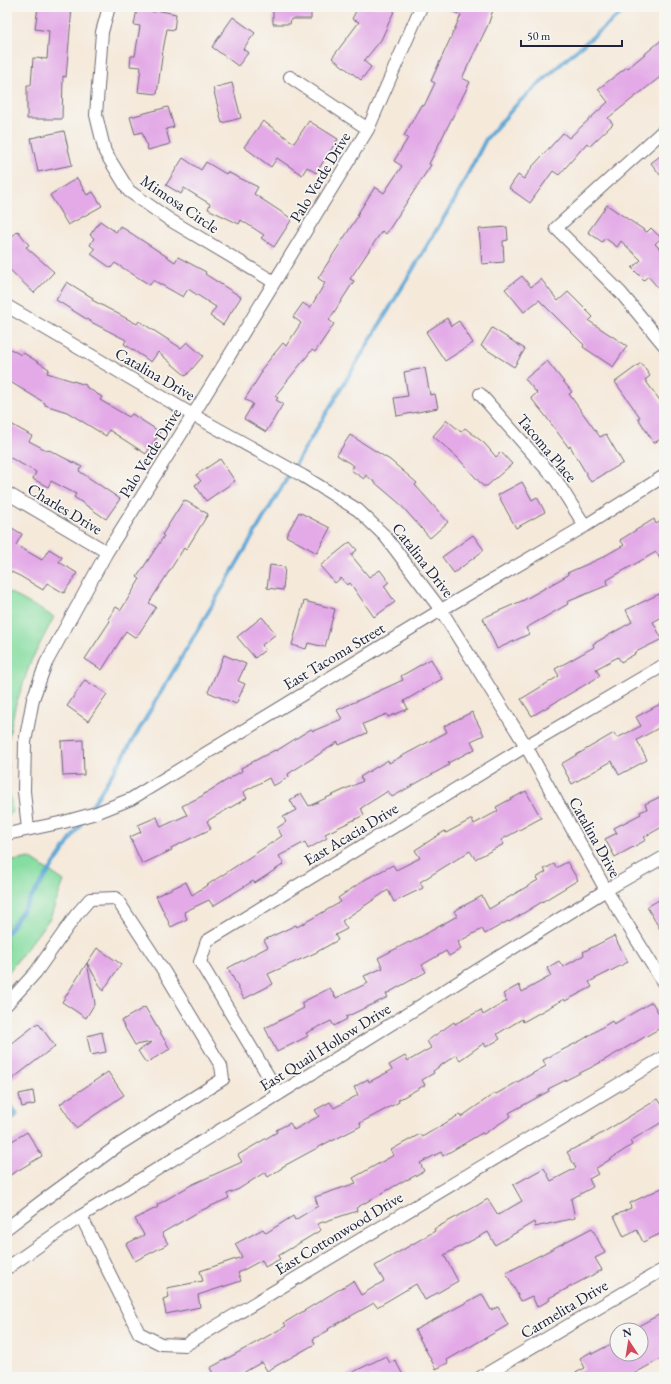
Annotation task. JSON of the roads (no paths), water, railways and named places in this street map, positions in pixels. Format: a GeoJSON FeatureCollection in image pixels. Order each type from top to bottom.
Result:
{"type":"FeatureCollection","features":[{"type":"Feature","properties":{"kind":"street","name":"Mimosa Circle"},"geometry":{"type":"LineString","coordinates":[[109,7],[102,32],[96,115],[105,152],[129,191],[170,220],[274,282]]}},
{"type":"Feature","properties":{"kind":"street","name":"Palo Verde Drive"},"geometry":{"type":"LineString","coordinates":[[28,829],[24,791],[25,742],[33,699],[46,663],[107,552],[193,415],[368,129],[421,7]]}},
{"type":"Feature","properties":{"kind":"street"},"geometry":{"type":"LineString","coordinates":[[290,77],[368,129]]}},
{"type":"Feature","properties":{"kind":"street"},"geometry":{"type":"LineString","coordinates":[[664,130],[556,228],[621,293],[664,346]]}},
{"type":"Feature","properties":{"kind":"street","name":"Catalina Drive"},"geometry":{"type":"LineString","coordinates":[[7,306],[193,415],[304,476],[358,510],[385,536],[441,610],[526,746],[606,890],[664,984]]}},
{"type":"Feature","properties":{"kind":"street","name":"Tacoma Place"},"geometry":{"type":"LineString","coordinates":[[480,394],[556,480],[585,526]]}},
{"type":"Feature","properties":{"kind":"street","name":"East Tacoma Street"},"geometry":{"type":"LineString","coordinates":[[7,834],[64,822],[96,813],[131,799],[441,610],[585,526],[664,476]]}},
{"type":"Feature","properties":{"kind":"street","name":"Charles Drive"},"geometry":{"type":"LineString","coordinates":[[7,493],[107,552]]}},
{"type":"Feature","properties":{"kind":"street","name":"East Acacia Drive"},"geometry":{"type":"LineString","coordinates":[[279,1094],[200,962],[207,941],[526,746],[664,665]]}},
{"type":"Feature","properties":{"kind":"street","name":"East Quail Hollow Drive"},"geometry":{"type":"LineString","coordinates":[[7,1268],[81,1216],[606,890],[664,857]]}},
{"type":"Feature","properties":{"kind":"street"},"geometry":{"type":"LineString","coordinates":[[7,1004],[36,972],[76,915],[90,899],[116,898],[165,973],[221,1066],[223,1079],[120,1144],[7,1228]]}},
{"type":"Feature","properties":{"kind":"street","name":"East Cottonwood Drive"},"geometry":{"type":"LineString","coordinates":[[81,1216],[139,1333],[161,1344],[185,1345],[664,1057]]}},
{"type":"Feature","properties":{"kind":"street","name":"Carmelita Drive"},"geometry":{"type":"LineString","coordinates":[[481,1377],[664,1268]]}},
{"type":"Feature","properties":{"kind":"water"},"geometry":{"type":"Polygon","coordinates":[[[7,1102],[17,1111],[18,1115],[13,1121],[7,1120],[7,1102]]]}},
{"type":"Feature","properties":{"kind":"waterway"},"geometry":{"type":"LineString","coordinates":[[88,812],[124,755],[280,490],[454,201],[486,139],[518,103],[572,54],[629,7]]}},
{"type":"Feature","properties":{"kind":"waterway"},"geometry":{"type":"LineString","coordinates":[[7,933],[84,819]]}}]}
